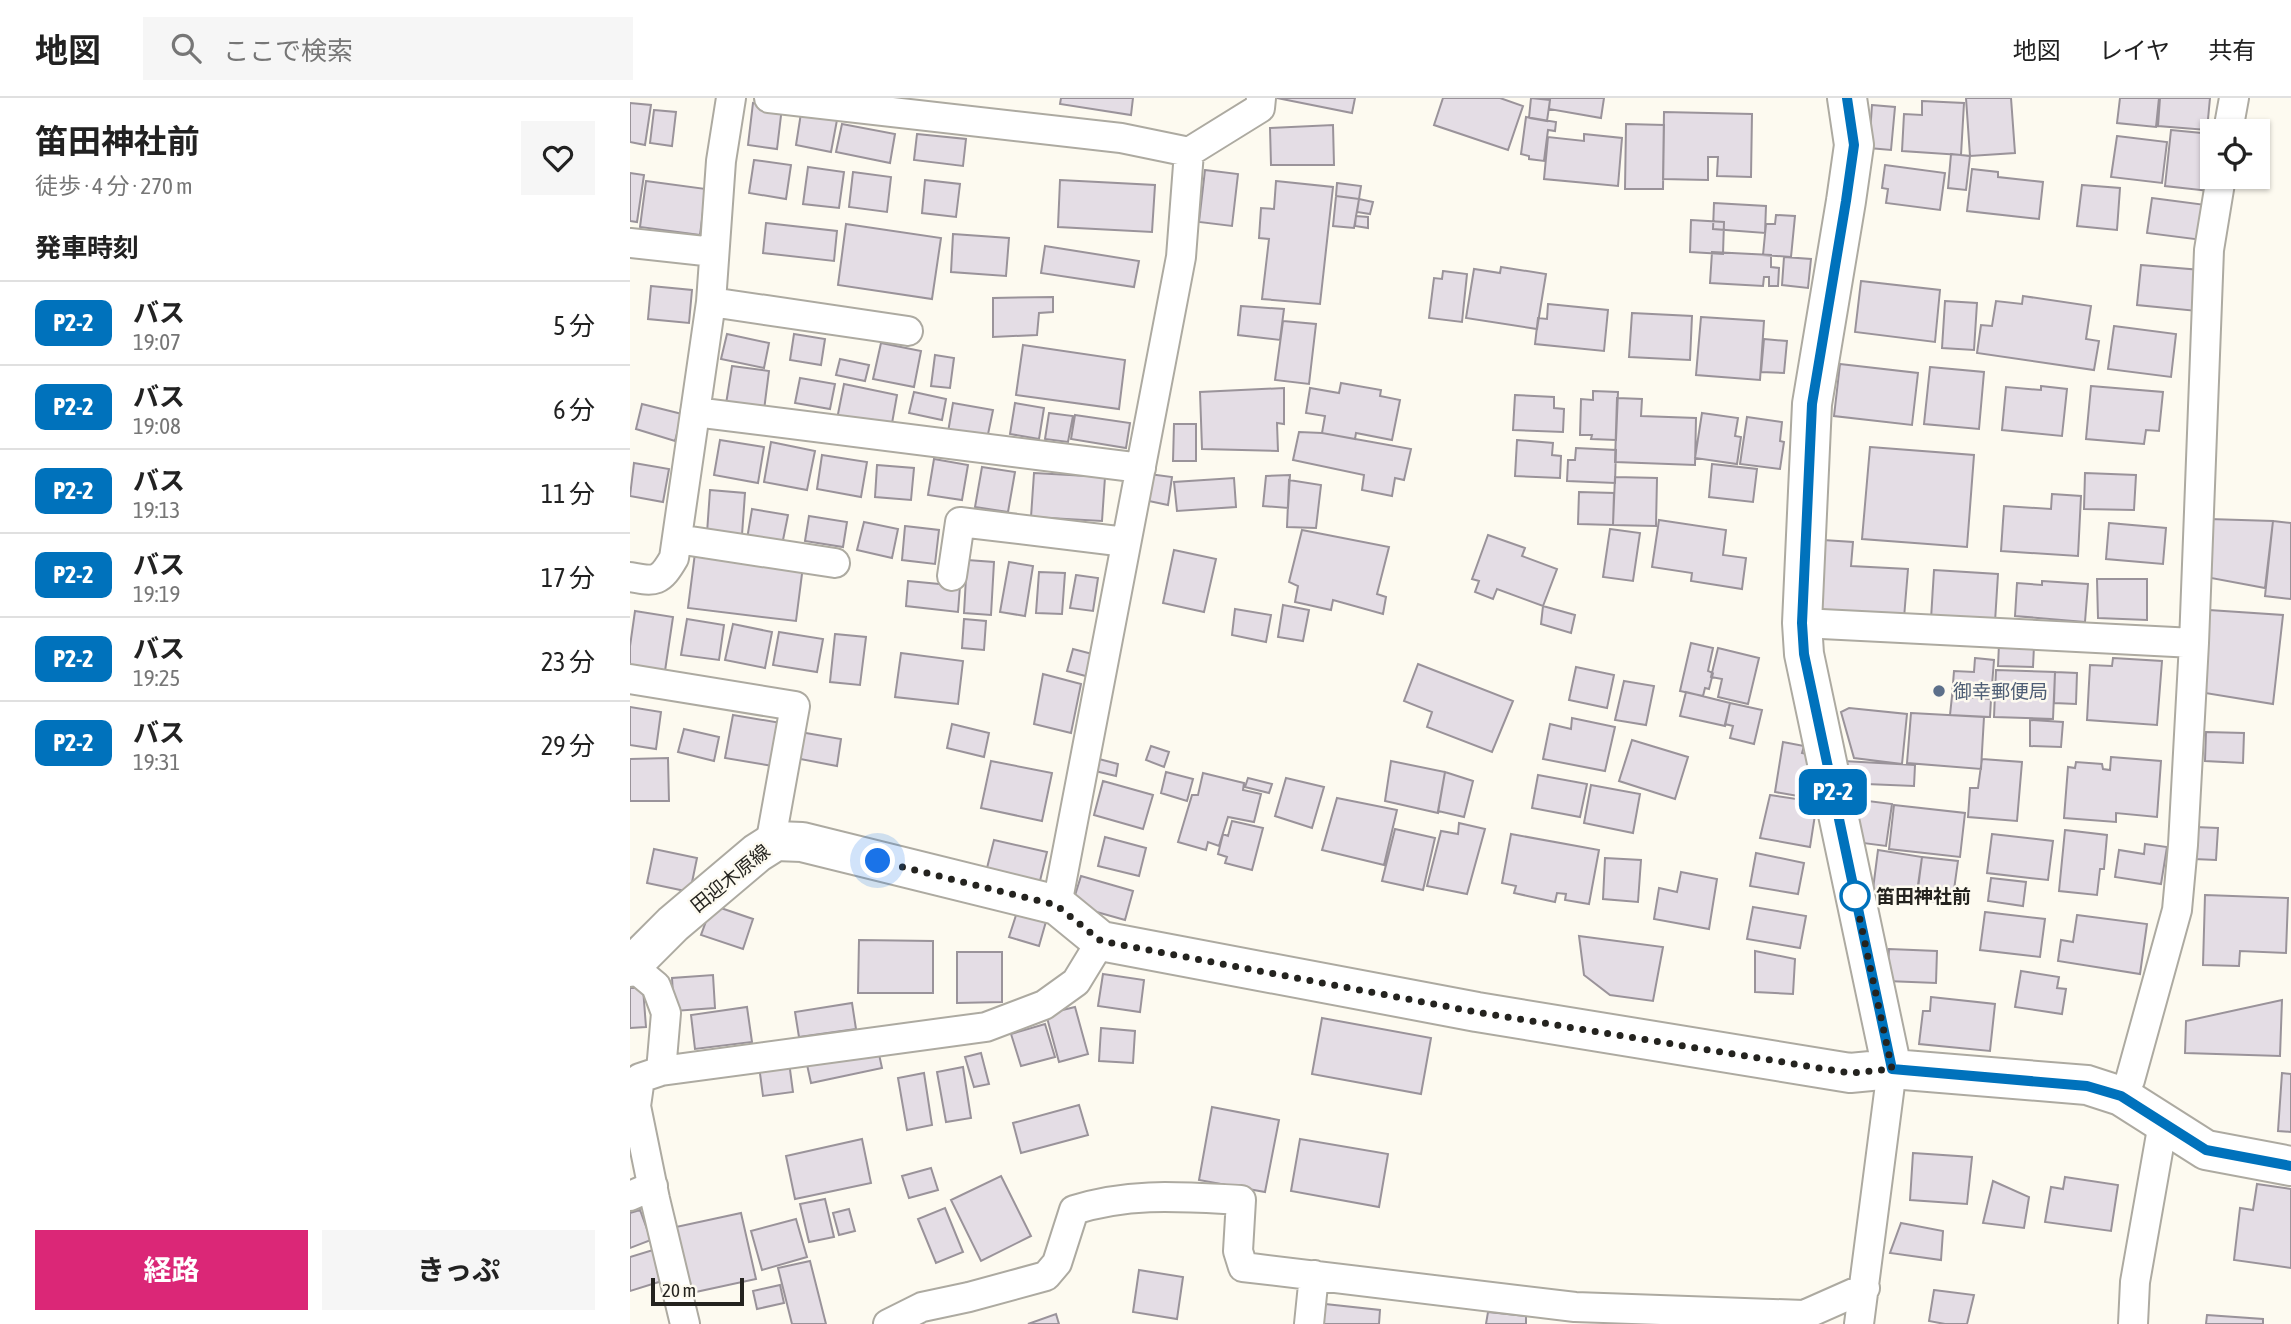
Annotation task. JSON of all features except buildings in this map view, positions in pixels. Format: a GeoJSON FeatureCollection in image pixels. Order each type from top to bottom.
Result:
{"type":"FeatureCollection","features":[{"type":"Feature","properties":{"kind":"main road"},"geometry":{"type":"LineString","coordinates":[[1847,98],[1854,145],[1812,404],[1802,623],[1804,654],[1892,1069]]}},
{"type":"Feature","properties":{"kind":"main road","name":"田迎木原線"},"geometry":{"type":"LineString","coordinates":[[631,967],[673,924],[757,853],[776,841],[802,842],[1056,905],[1101,941],[1476,1012],[1850,1073],[1892,1069],[2087,1086],[2121,1096],[2206,1150],[2291,1166]]}},
{"type":"Feature","properties":{"kind":"street"},"geometry":{"type":"LineString","coordinates":[[630,578],[653,581],[665,575],[674,558],[711,302],[721,161],[731,98]]}},
{"type":"Feature","properties":{"kind":"street"},"geometry":{"type":"LineString","coordinates":[[769,98],[1121,138],[1189,152],[1260,108],[1261,98]]}},
{"type":"Feature","properties":{"kind":"street"},"geometry":{"type":"LineString","coordinates":[[2230,119],[2234,98]]}},
{"type":"Feature","properties":{"kind":"street"},"geometry":{"type":"LineString","coordinates":[[1056,905],[1181,257],[1189,152]]}},
{"type":"Feature","properties":{"kind":"street"},"geometry":{"type":"LineString","coordinates":[[2121,1096],[2130,1080],[2177,910],[2194,643],[2209,250],[2219,189]]}},
{"type":"Feature","properties":{"kind":"street"},"geometry":{"type":"LineString","coordinates":[[630,243],[715,252]]}},
{"type":"Feature","properties":{"kind":"street"},"geometry":{"type":"LineString","coordinates":[[711,302],[908,331]]}},
{"type":"Feature","properties":{"kind":"street"},"geometry":{"type":"LineString","coordinates":[[695,412],[1140,468]]}},
{"type":"Feature","properties":{"kind":"street"},"geometry":{"type":"LineString","coordinates":[[952,576],[960,522],[1126,542]]}},
{"type":"Feature","properties":{"kind":"street"},"geometry":{"type":"LineString","coordinates":[[677,539],[835,563]]}},
{"type":"Feature","properties":{"kind":"street"},"geometry":{"type":"LineString","coordinates":[[1802,623],[2194,643]]}},
{"type":"Feature","properties":{"kind":"street"},"geometry":{"type":"LineString","coordinates":[[630,679],[795,705],[770,845]]}},
{"type":"Feature","properties":{"kind":"street"},"geometry":{"type":"LineString","coordinates":[[685,1324],[641,1191],[636,1106],[640,1078],[662,1071],[986,1027],[1044,1005],[1076,982],[1101,941]]}},
{"type":"Feature","properties":{"kind":"street"},"geometry":{"type":"LineString","coordinates":[[631,967],[656,986],[666,1013],[662,1071]]}},
{"type":"Feature","properties":{"kind":"street"},"geometry":{"type":"LineString","coordinates":[[1859,1324],[1892,1069]]}},
{"type":"Feature","properties":{"kind":"street"},"geometry":{"type":"LineString","coordinates":[[2133,1324],[2135,1282],[2163,1123]]}},
{"type":"Feature","properties":{"kind":"street"},"geometry":{"type":"LineString","coordinates":[[888,1324],[922,1307],[1046,1276],[1057,1263],[1074,1210],[1100,1202],[1159,1195],[1241,1200],[1238,1251],[1243,1267],[1575,1307],[1629,1316],[1808,1319],[1865,1288]]}},
{"type":"Feature","properties":{"kind":"street"},"geometry":{"type":"LineString","coordinates":[[1309,1324],[1314,1275]]}},
{"type":"Feature","properties":{"kind":"bus line","name":"P2-2"},"geometry":{"type":"LineString","coordinates":[[1847,98],[1854,145],[1812,404],[1802,623],[1804,654],[1892,1069],[2087,1086],[2121,1096],[2206,1150],[2291,1166]]}},
{"type":"Feature","properties":{"kind":"place","name":"御幸郵便局"},"geometry":{"type":"Point","coordinates":[1939,691]}},
{"type":"Feature","properties":{"kind":"place","name":"笛田神社前"},"geometry":{"type":"Point","coordinates":[1855,896]}},
{"type":"Feature","properties":{"kind":"route"},"geometry":{"type":"LineString","coordinates":[[878,861],[1056,905],[1101,941],[1476,1012],[1850,1073],[1892,1069],[1853,887],[1855,896]]}}]}
